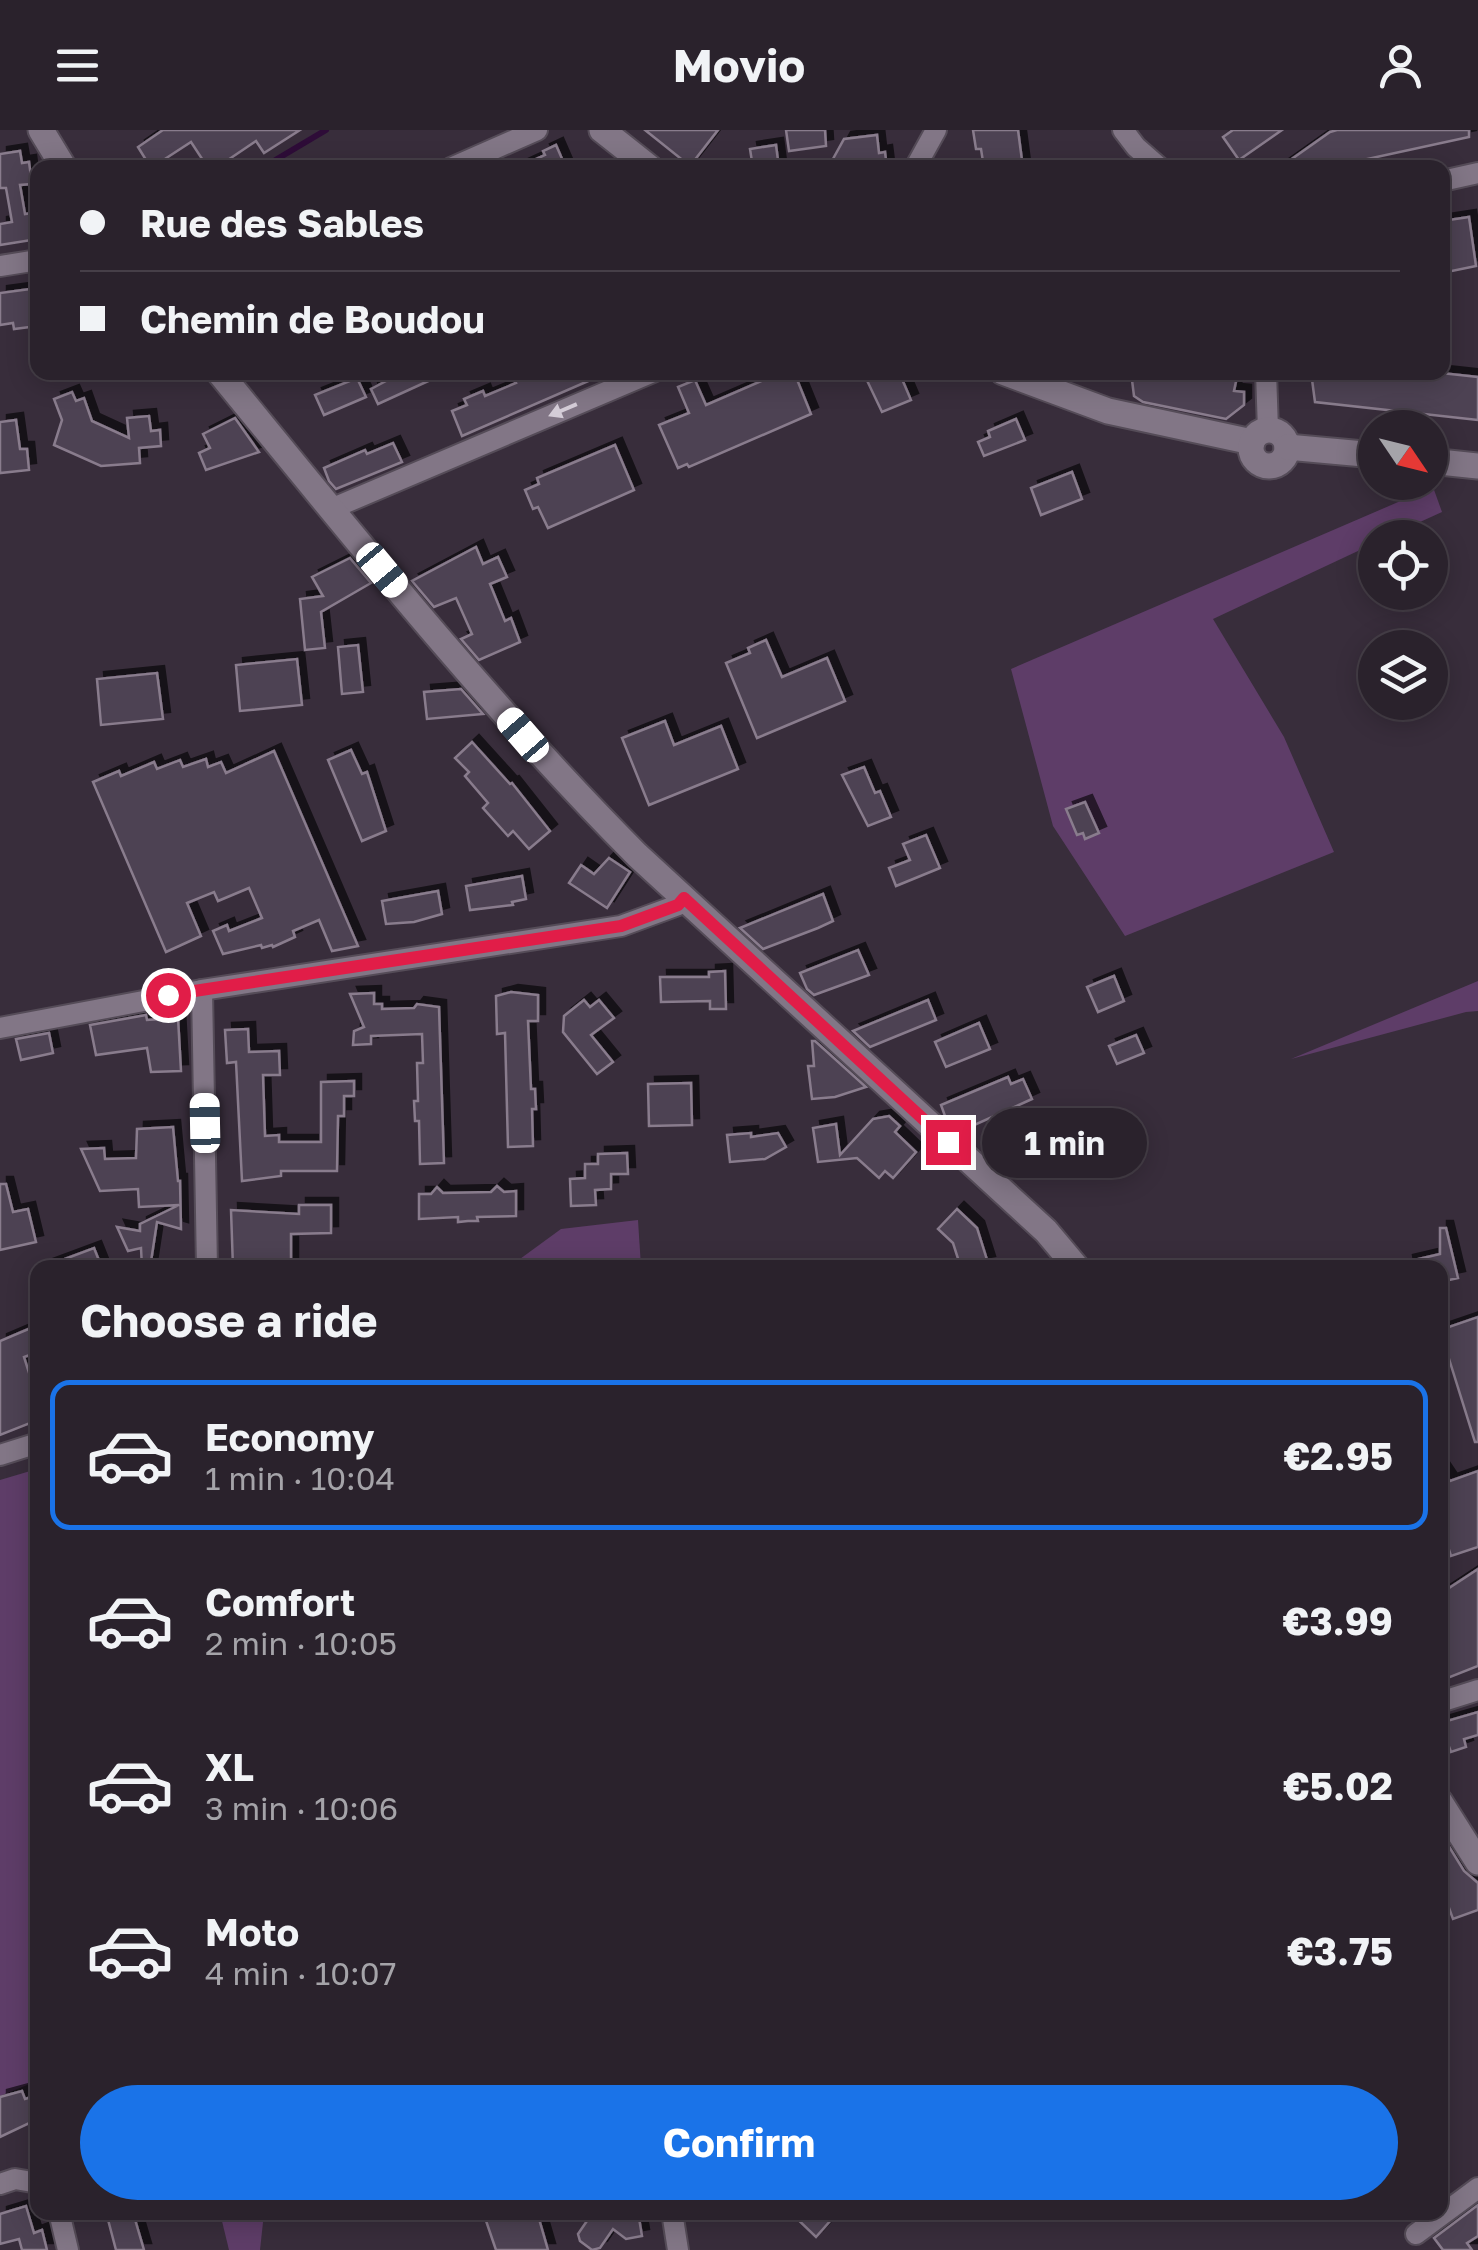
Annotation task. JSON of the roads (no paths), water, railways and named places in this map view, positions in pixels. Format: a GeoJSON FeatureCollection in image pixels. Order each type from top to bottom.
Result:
{"type":"FeatureCollection","features":[{"type":"Feature","properties":{"kind":"street"},"geometry":{"type":"LineString","coordinates":[[41,130],[59,160]]}},
{"type":"Feature","properties":{"kind":"street"},"geometry":{"type":"LineString","coordinates":[[470,160],[537,130]]}},
{"type":"Feature","properties":{"kind":"street"},"geometry":{"type":"LineString","coordinates":[[602,130],[640,160]]}},
{"type":"Feature","properties":{"kind":"street"},"geometry":{"type":"LineString","coordinates":[[919,160],[936,130]]}},
{"type":"Feature","properties":{"kind":"street"},"geometry":{"type":"LineString","coordinates":[[1123,130],[1151,160]]}},
{"type":"Feature","properties":{"kind":"street"},"geometry":{"type":"LineString","coordinates":[[1450,179],[1478,172]]}},
{"type":"Feature","properties":{"kind":"street"},"geometry":{"type":"LineString","coordinates":[[0,266],[30,261]]}},
{"type":"Feature","properties":{"kind":"street"},"geometry":{"type":"LineString","coordinates":[[226,380],[554,769],[637,855],[1046,1231],[1070,1260]]}},
{"type":"Feature","properties":{"kind":"street"},"geometry":{"type":"LineString","coordinates":[[331,508],[634,380]]}},
{"type":"Feature","properties":{"kind":"street"},"geometry":{"type":"LineString","coordinates":[[1025,380],[1108,411],[1358,452]]}},
{"type":"Feature","properties":{"kind":"street"},"geometry":{"type":"LineString","coordinates":[[1266,380],[1269,439]]}},
{"type":"Feature","properties":{"kind":"street"},"geometry":{"type":"LineString","coordinates":[[1448,463],[1478,466]]}},
{"type":"Feature","properties":{"kind":"street"},"geometry":{"type":"LineString","coordinates":[[0,1028],[202,990],[621,926],[678,905],[684,898]]}},
{"type":"Feature","properties":{"kind":"street"},"geometry":{"type":"LineString","coordinates":[[202,990],[207,1260]]}},
{"type":"Feature","properties":{"kind":"street"},"geometry":{"type":"LineString","coordinates":[[0,1455],[30,1445]]}},
{"type":"Feature","properties":{"kind":"street"},"geometry":{"type":"LineString","coordinates":[[1448,1699],[1478,1690]]}},
{"type":"Feature","properties":{"kind":"street"},"geometry":{"type":"LineString","coordinates":[[1448,1815],[1478,1862]]}},
{"type":"Feature","properties":{"kind":"street"},"geometry":{"type":"LineString","coordinates":[[0,2184],[15,2178],[30,2181]]}},
{"type":"Feature","properties":{"kind":"street"},"geometry":{"type":"LineString","coordinates":[[1448,2210],[1478,2188]]}},
{"type":"Feature","properties":{"kind":"street"},"geometry":{"type":"LineString","coordinates":[[61,2220],[68,2250]]}},
{"type":"Feature","properties":{"kind":"street"},"geometry":{"type":"LineString","coordinates":[[673,2220],[678,2250]]}},
{"type":"Feature","properties":{"kind":"street"},"geometry":{"type":"LineString","coordinates":[[1416,2234],[1435,2220]]}},
{"type":"Feature","properties":{"kind":"waterway"},"geometry":{"type":"LineString","coordinates":[[275,160],[326,130]]}}]}
